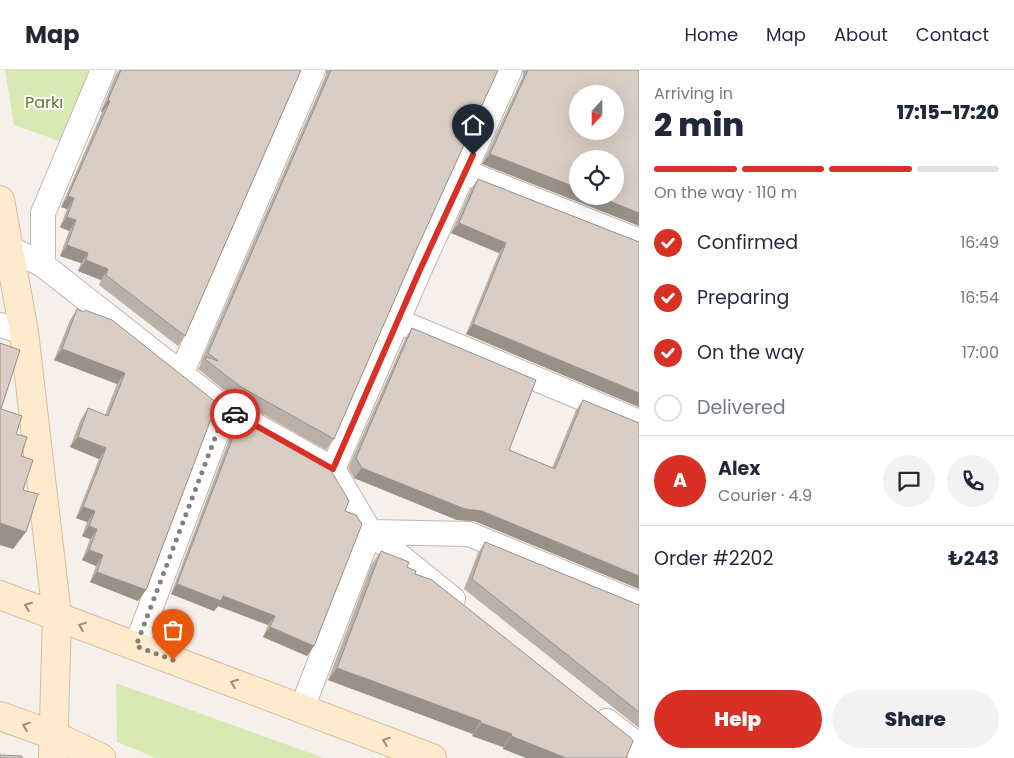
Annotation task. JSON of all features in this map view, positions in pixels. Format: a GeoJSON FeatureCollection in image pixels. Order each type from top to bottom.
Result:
{"type":"FeatureCollection","features":[{"type":"Feature","properties":{"kind":"main road"},"geometry":{"type":"LineString","coordinates":[[0,200],[8,248],[12,328],[56,616],[53,746]]}},
{"type":"Feature","properties":{"kind":"main road"},"geometry":{"type":"LineString","coordinates":[[0,595],[432,758]]}},
{"type":"Feature","properties":{"kind":"main road"},"geometry":{"type":"LineString","coordinates":[[0,716],[53,746],[101,758]]}},
{"type":"Feature","properties":{"kind":"street"},"geometry":{"type":"LineString","coordinates":[[43,265],[43,213],[103,70]]}},
{"type":"Feature","properties":{"kind":"street"},"geometry":{"type":"LineString","coordinates":[[182,374],[312,70]]}},
{"type":"Feature","properties":{"kind":"street"},"geometry":{"type":"LineString","coordinates":[[333,469],[510,70]]}},
{"type":"Feature","properties":{"kind":"street"},"geometry":{"type":"LineString","coordinates":[[465,172],[639,241]]}},
{"type":"Feature","properties":{"kind":"street"},"geometry":{"type":"LineString","coordinates":[[8,248],[43,265],[226,409],[333,469],[370,532],[470,612]]}},
{"type":"Feature","properties":{"kind":"street"},"geometry":{"type":"LineString","coordinates":[[398,321],[639,422]]}},
{"type":"Feature","properties":{"kind":"street"},"geometry":{"type":"LineString","coordinates":[[136,646],[226,409]]}},
{"type":"Feature","properties":{"kind":"street"},"geometry":{"type":"LineString","coordinates":[[370,532],[469,534],[639,604]]}},
{"type":"Feature","properties":{"kind":"street"},"geometry":{"type":"LineString","coordinates":[[302,708],[370,532]]}},
{"type":"Feature","properties":{"kind":"street"},"geometry":{"type":"LineString","coordinates":[[594,711],[633,741],[639,752]]}},
{"type":"Feature","properties":{"kind":"green space","name":"Parkı"},"geometry":{"type":"Polygon","coordinates":[[[5,70],[91,70],[62,142],[14,125],[5,70]]]}},
{"type":"Feature","properties":{"kind":"green space"},"geometry":{"type":"Polygon","coordinates":[[[116,683],[324,758],[156,758],[117,742],[116,683]]]}},
{"type":"Feature","properties":{"kind":"building"},"geometry":{"type":"Polygon","coordinates":[[[121,70],[301,70],[185,336],[106,275],[108,269],[86,260],[88,253],[67,245],[76,220],[67,217],[74,198],[68,196],[110,101],[108,100],[121,70]]]}},
{"type":"Feature","properties":{"kind":"building"},"geometry":{"type":"Polygon","coordinates":[[[331,70],[498,70],[414,255],[334,439],[241,387],[205,359],[206,357],[218,361],[208,353],[331,70]]]}},
{"type":"Feature","properties":{"kind":"building"},"geometry":{"type":"Polygon","coordinates":[[[528,70],[639,70],[639,213],[619,205],[624,205],[624,150],[569,150],[569,185],[490,154],[528,70]]]}},
{"type":"Feature","properties":{"kind":"building"},"geometry":{"type":"Polygon","coordinates":[[[478,179],[639,242],[639,393],[473,324],[506,243],[459,223],[478,179]]]}},
{"type":"Feature","properties":{"kind":"building"},"geometry":{"type":"Polygon","coordinates":[[[77,309],[112,320],[217,403],[146,590],[97,572],[103,555],[89,550],[97,529],[89,526],[95,511],[83,507],[106,448],[78,437],[88,408],[108,416],[125,373],[62,349],[77,309]]]}},
{"type":"Feature","properties":{"kind":"building"},"geometry":{"type":"Polygon","coordinates":[[[412,328],[536,380],[509,450],[555,469],[583,400],[639,423],[639,576],[482,511],[465,509],[362,468],[356,458],[412,328]]]}},
{"type":"Feature","properties":{"kind":"building"},"geometry":{"type":"Polygon","coordinates":[[[0,343],[20,350],[1,409],[22,416],[16,434],[27,437],[21,456],[33,460],[23,490],[38,494],[26,532],[0,523],[0,343]]]}},
{"type":"Feature","properties":{"kind":"building"},"geometry":{"type":"Polygon","coordinates":[[[240,419],[330,469],[349,501],[345,511],[356,515],[362,524],[314,646],[270,627],[275,616],[223,596],[221,601],[177,584],[240,419]]]}},
{"type":"Feature","properties":{"kind":"building"},"geometry":{"type":"Polygon","coordinates":[[[485,542],[639,605],[639,712],[472,579],[485,542]]]}},
{"type":"Feature","properties":{"kind":"building"},"geometry":{"type":"Polygon","coordinates":[[[381,551],[409,562],[407,567],[416,571],[415,574],[432,580],[631,738],[633,741],[626,758],[566,758],[511,736],[512,734],[481,723],[481,721],[337,668],[381,551]]]}},
{"type":"Feature","properties":{"kind":"building"},"geometry":{"type":"Polygon","coordinates":[[[0,755],[22,756],[22,758],[0,758],[0,755]]]}},
{"type":"Feature","properties":{"kind":"way so far"},"geometry":{"type":"LineString","coordinates":[[173,660],[136,646],[226,409],[235,414]]}},
{"type":"Feature","properties":{"kind":"route"},"geometry":{"type":"LineString","coordinates":[[235,414],[333,469],[419,272],[473,155]]}}]}
